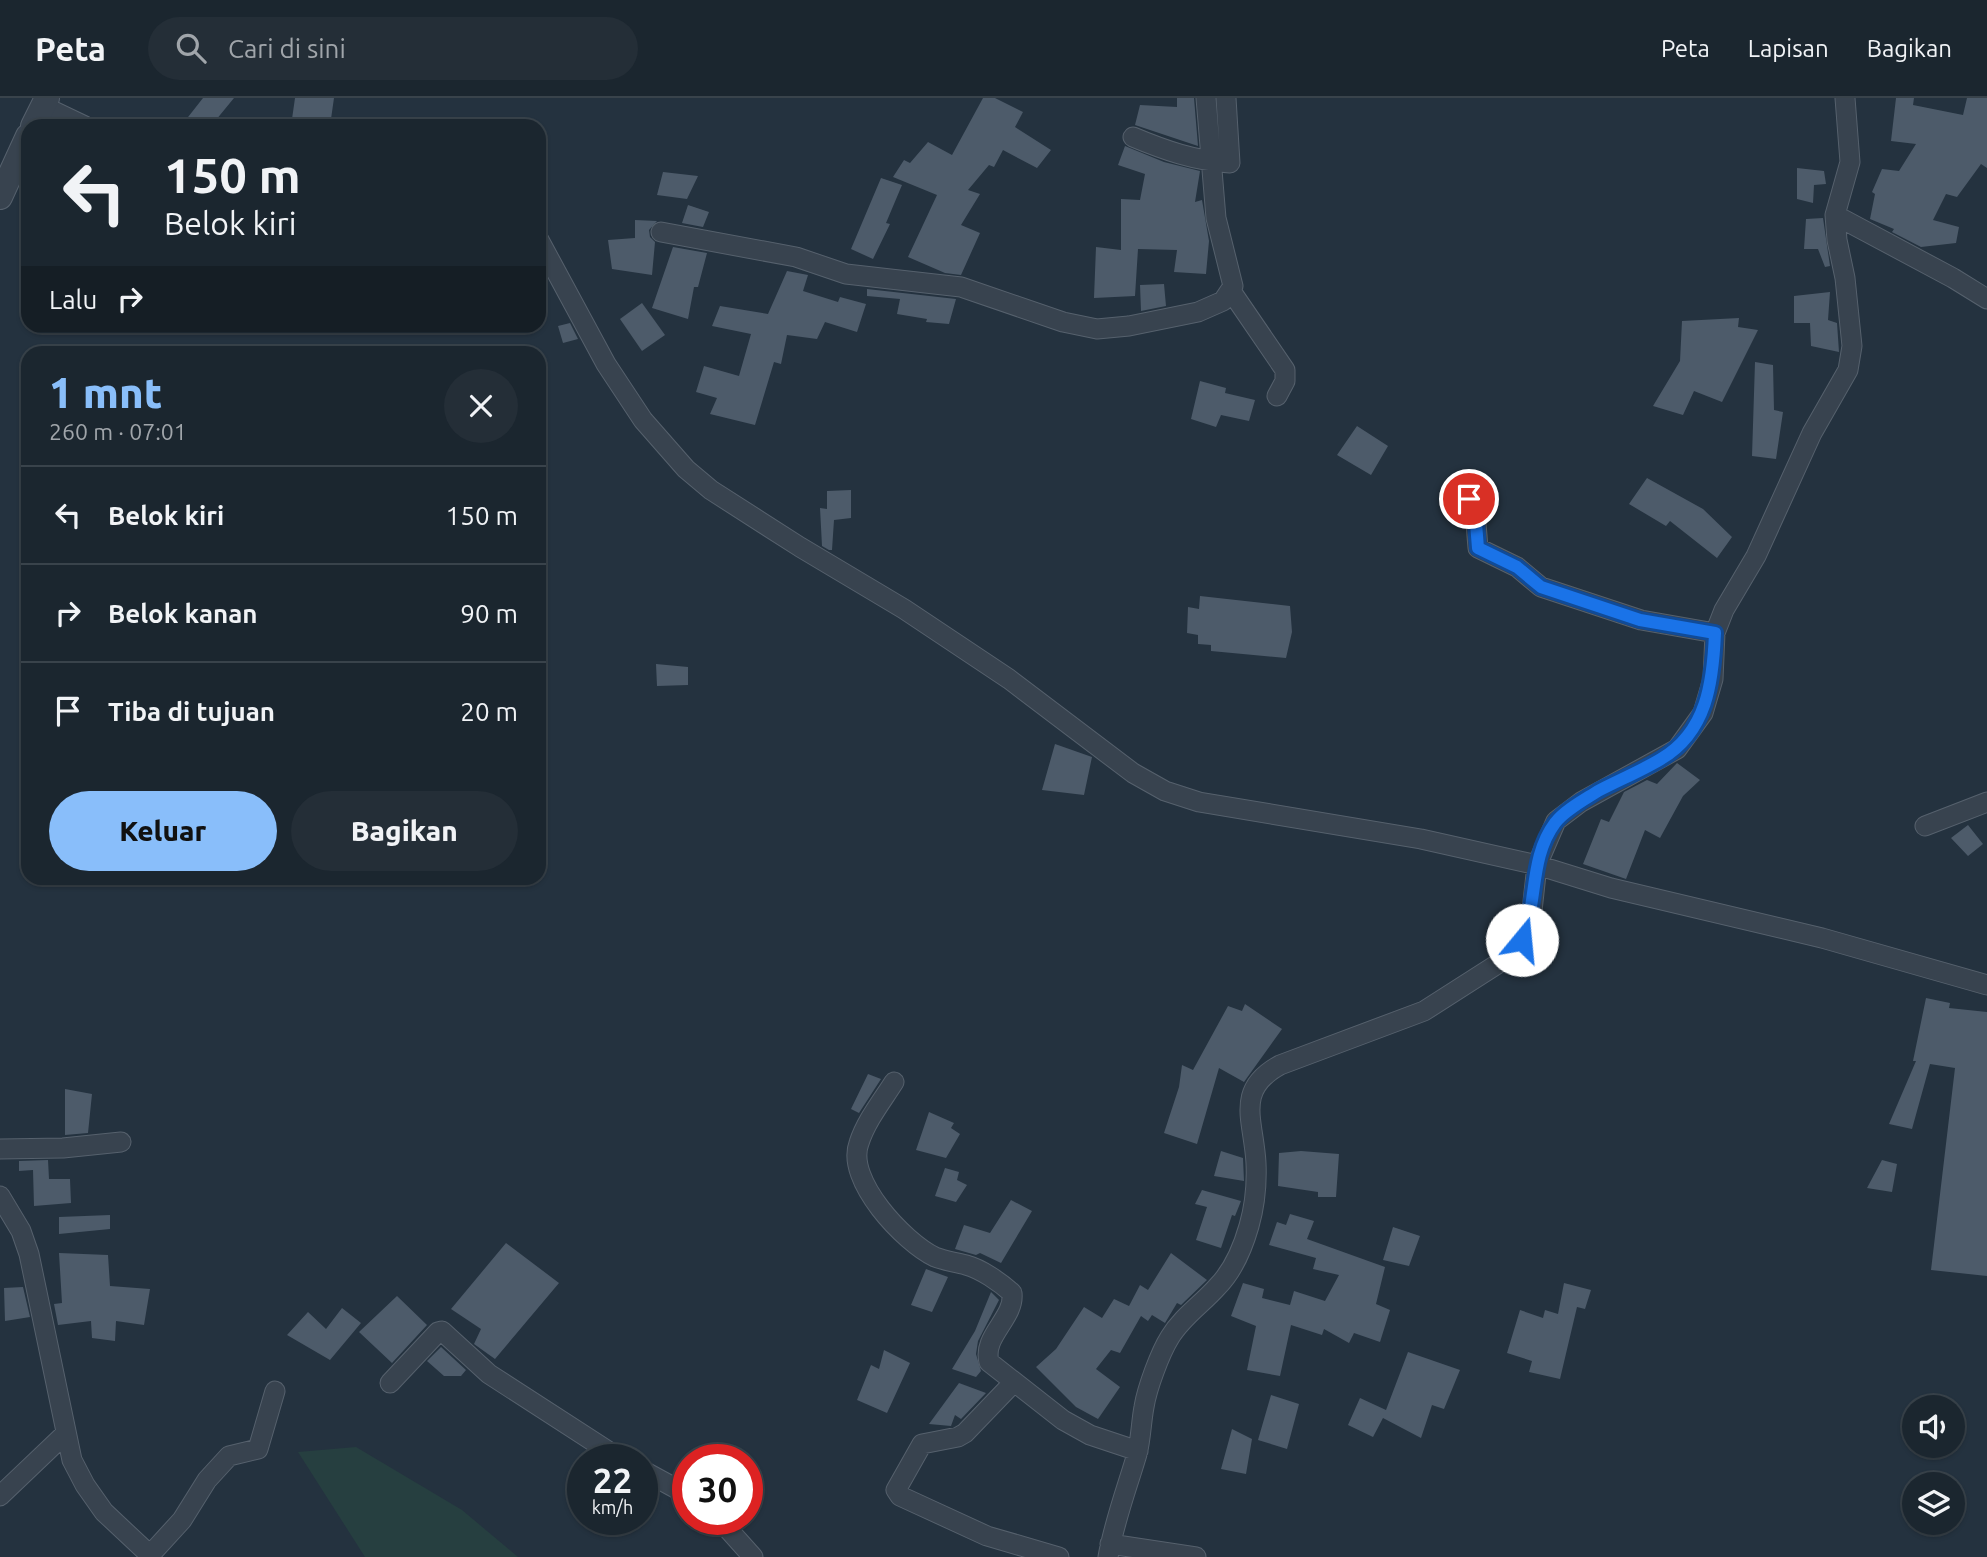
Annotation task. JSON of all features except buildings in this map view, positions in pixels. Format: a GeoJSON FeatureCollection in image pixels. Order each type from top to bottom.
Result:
{"type":"FeatureCollection","features":[{"type":"Feature","properties":{"kind":"street"},"geometry":{"type":"LineString","coordinates":[[662,232],[796,257],[846,274],[961,288],[1063,322],[1097,328],[1129,327],[1198,312],[1223,301],[1231,291],[1232,280],[1216,218],[1217,162],[1206,98]]}},
{"type":"Feature","properties":{"kind":"street"},"geometry":{"type":"LineString","coordinates":[[1133,137],[1173,153],[1230,163],[1226,98]]}},
{"type":"Feature","properties":{"kind":"street"},"geometry":{"type":"LineString","coordinates":[[1196,1557],[1109,1551],[1138,1451],[1144,1405],[1168,1340],[1179,1324],[1219,1285],[1236,1261],[1248,1229],[1256,1200],[1256,1160],[1250,1121],[1250,1101],[1255,1085],[1266,1073],[1280,1065],[1424,1011],[1510,956],[1522,940],[1531,920],[1537,865],[1546,838],[1556,821],[1581,802],[1676,749],[1703,713],[1713,679],[1715,633],[1724,610],[1756,556],[1812,433],[1848,370],[1852,346],[1835,215],[1850,162],[1845,98]]}},
{"type":"Feature","properties":{"kind":"street"},"geometry":{"type":"LineString","coordinates":[[41,110],[66,119]]}},
{"type":"Feature","properties":{"kind":"street"},"geometry":{"type":"LineString","coordinates":[[0,197],[21,151]]}},
{"type":"Feature","properties":{"kind":"street"},"geometry":{"type":"LineString","coordinates":[[1835,215],[1954,278],[1987,299]]}},
{"type":"Feature","properties":{"kind":"street"},"geometry":{"type":"LineString","coordinates":[[546,253],[606,364],[643,420],[686,469],[711,490],[978,658],[1133,774],[1165,791],[1199,802],[1379,832],[1537,865],[1611,887],[1822,938],[1987,985]]}},
{"type":"Feature","properties":{"kind":"street"},"geometry":{"type":"LineString","coordinates":[[1231,291],[1285,370],[1285,381],[1277,397]]}},
{"type":"Feature","properties":{"kind":"street"},"geometry":{"type":"LineString","coordinates":[[1469,499],[1475,511],[1478,548],[1517,567],[1534,583],[1640,620],[1715,633]]}},
{"type":"Feature","properties":{"kind":"street"},"geometry":{"type":"LineString","coordinates":[[1926,826],[1987,802]]}},
{"type":"Feature","properties":{"kind":"street"},"geometry":{"type":"LineString","coordinates":[[894,1082],[859,1143],[859,1172],[892,1222],[917,1246],[946,1261],[972,1267],[1012,1293],[1010,1306],[989,1346],[988,1360],[1075,1427],[1138,1451]]}},
{"type":"Feature","properties":{"kind":"street"},"geometry":{"type":"LineString","coordinates":[[0,1149],[62,1148],[121,1142]]}},
{"type":"Feature","properties":{"kind":"street"},"geometry":{"type":"LineString","coordinates":[[0,1196],[21,1231],[29,1254],[72,1460],[104,1512],[151,1556],[182,1520],[207,1480],[229,1456],[258,1449],[275,1391]]}},
{"type":"Feature","properties":{"kind":"street"},"geometry":{"type":"LineString","coordinates":[[390,1383],[438,1332],[442,1331],[489,1374],[597,1444]]}},
{"type":"Feature","properties":{"kind":"street"},"geometry":{"type":"LineString","coordinates":[[1014,1382],[965,1433],[958,1437],[922,1444],[896,1490],[901,1496],[987,1536],[1059,1557]]}},
{"type":"Feature","properties":{"kind":"street"},"geometry":{"type":"LineString","coordinates":[[0,1496],[65,1434]]}},
{"type":"Feature","properties":{"kind":"street"},"geometry":{"type":"LineString","coordinates":[[733,1535],[753,1557]]}},
{"type":"Feature","properties":{"kind":"green space"},"geometry":{"type":"Polygon","coordinates":[[[356,1447],[462,1510],[518,1557],[365,1557],[298,1452],[356,1447]]]}},
{"type":"Feature","properties":{"kind":"route"},"geometry":{"type":"LineString","coordinates":[[1469,499],[1475,511],[1478,548],[1517,567],[1541,587],[1640,620],[1715,633],[1713,679],[1703,713],[1690,733],[1676,749],[1660,760],[1618,780],[1556,821],[1546,838],[1537,865],[1531,920],[1522,940]]}}]}
